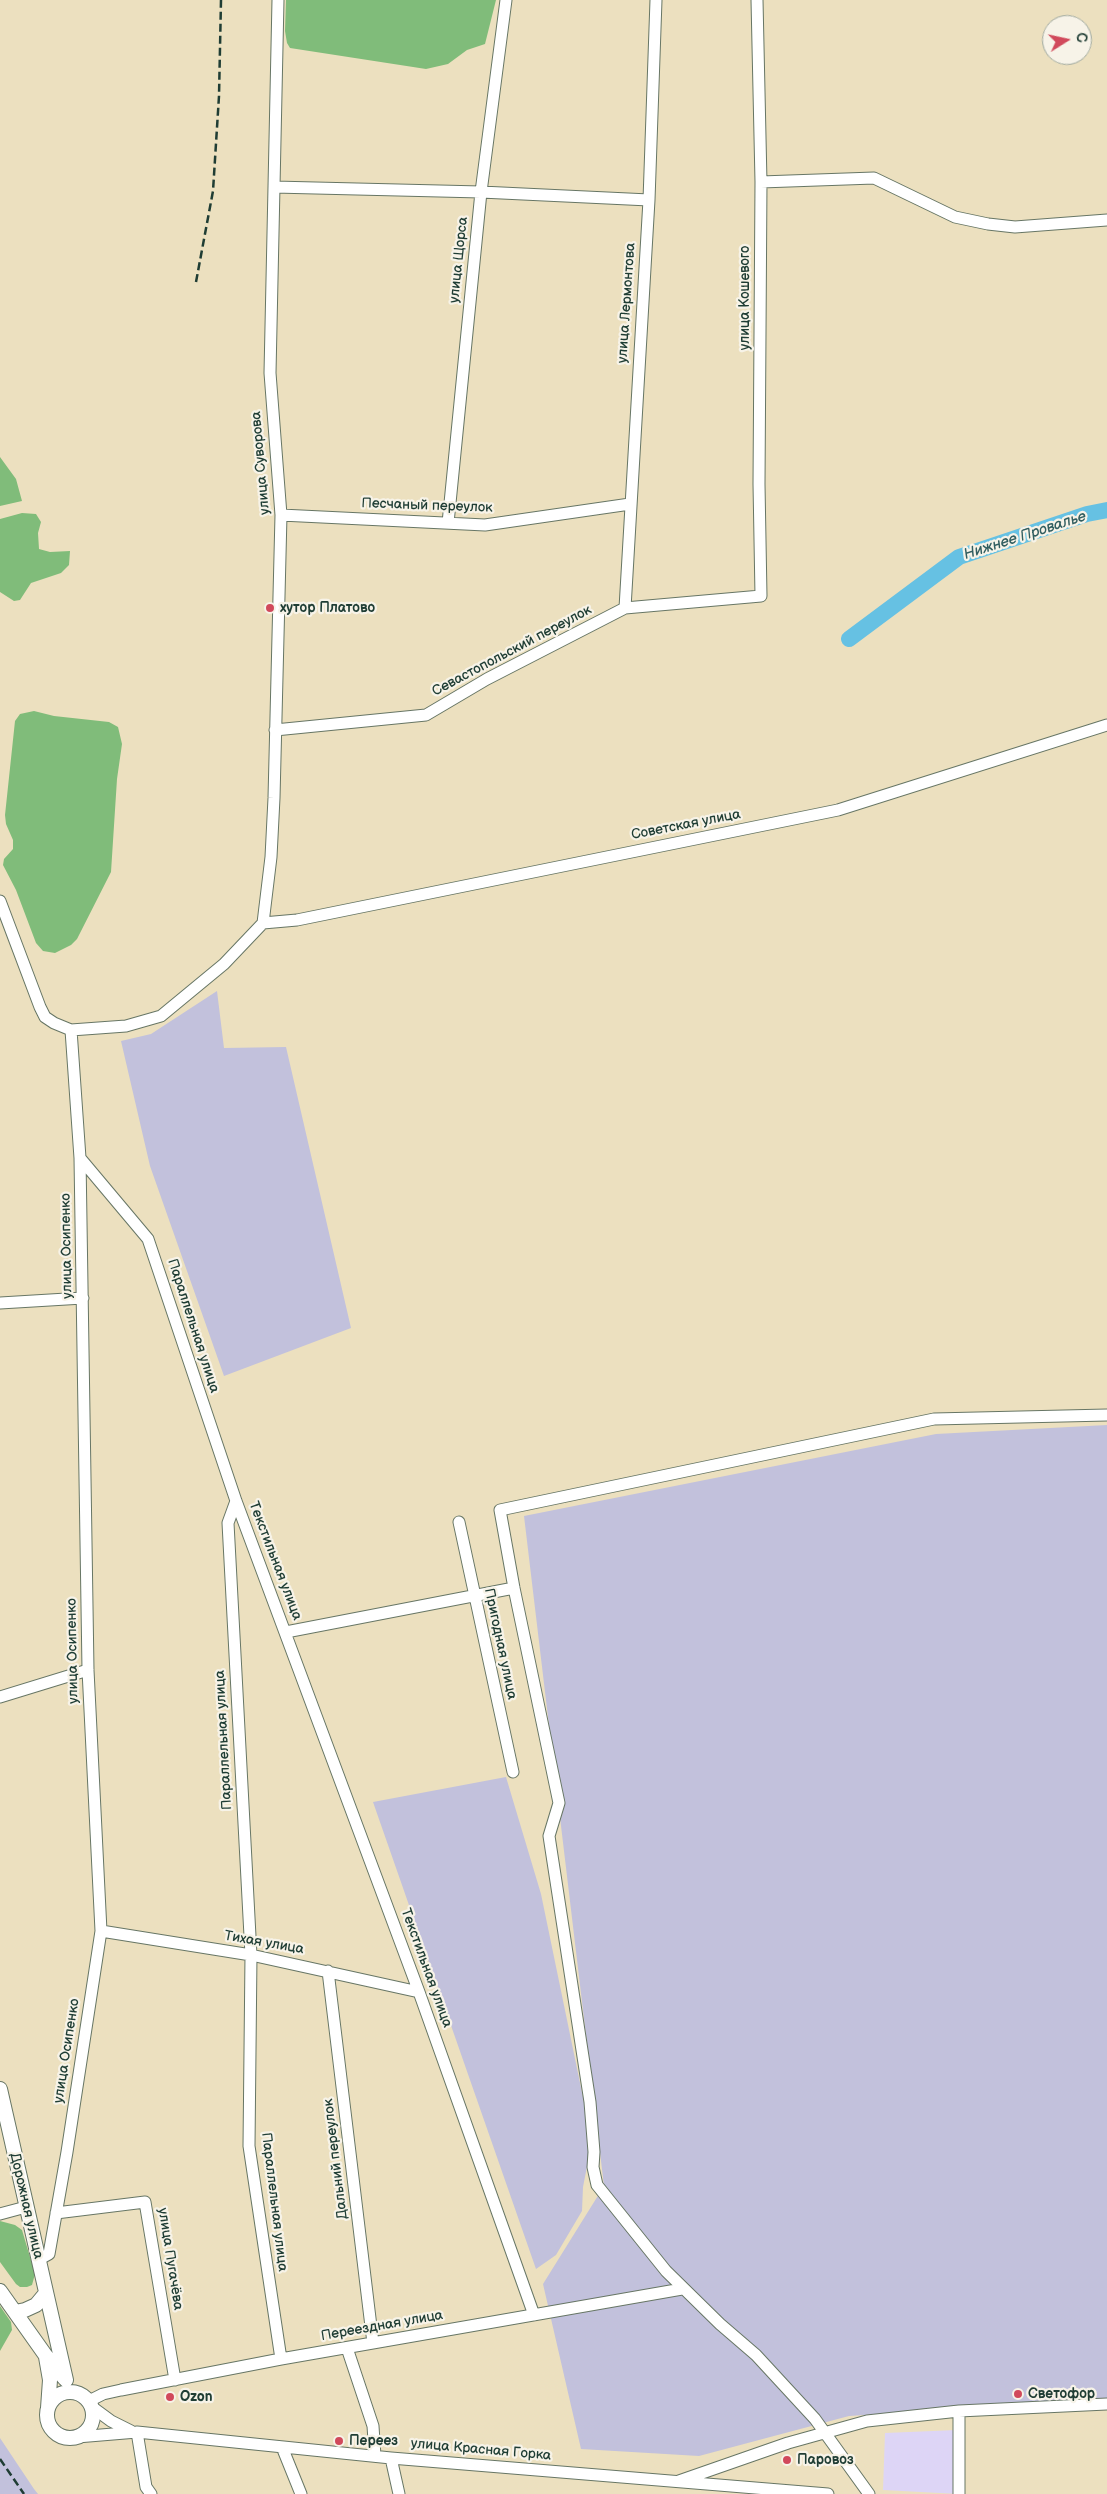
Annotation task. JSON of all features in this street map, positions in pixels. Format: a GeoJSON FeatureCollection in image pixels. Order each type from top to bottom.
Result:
{"type":"FeatureCollection","features":[{"type":"Feature","properties":{"kind":"main road","name":"Дорожная улица"},"geometry":{"type":"LineString","coordinates":[[0,2089],[66,2380]]}},
{"type":"Feature","properties":{"kind":"main road"},"geometry":{"type":"LineString","coordinates":[[0,2291],[46,2356],[77,2393],[90,2404],[92,2420],[89,2428],[77,2437],[69,2438],[55,2431],[50,2425],[48,2410],[50,2380],[46,2356]]}},
{"type":"Feature","properties":{"kind":"main road"},"geometry":{"type":"LineString","coordinates":[[15,2312],[26,2310],[36,2305],[46,2293]]}},
{"type":"Feature","properties":{"kind":"main road"},"geometry":{"type":"LineString","coordinates":[[48,2410],[51,2403],[62,2394],[77,2393]]}},
{"type":"Feature","properties":{"kind":"street","name":"улица Суворова"},"geometry":{"type":"LineString","coordinates":[[262,923],[270,857],[281,515],[270,373],[278,0]]}},
{"type":"Feature","properties":{"kind":"street","name":"улица Щорса"},"geometry":{"type":"LineString","coordinates":[[448,523],[481,192],[506,0]]}},
{"type":"Feature","properties":{"kind":"street","name":"улица Лермонтова"},"geometry":{"type":"LineString","coordinates":[[625,608],[649,200],[656,0]]}},
{"type":"Feature","properties":{"kind":"street","name":"улица Кошевого"},"geometry":{"type":"LineString","coordinates":[[757,0],[760,182],[759,484],[761,596]]}},
{"type":"Feature","properties":{"kind":"street"},"geometry":{"type":"LineString","coordinates":[[760,182],[874,178],[955,217],[1015,227],[1107,220]]}},
{"type":"Feature","properties":{"kind":"street"},"geometry":{"type":"LineString","coordinates":[[274,187],[481,192],[649,200]]}},
{"type":"Feature","properties":{"kind":"street","name":"Песчаный переулок"},"geometry":{"type":"LineString","coordinates":[[281,515],[486,525],[630,504]]}},
{"type":"Feature","properties":{"kind":"street","name":"Севастопольский переулок"},"geometry":{"type":"LineString","coordinates":[[275,730],[426,715],[487,679],[625,608],[761,596]]}},
{"type":"Feature","properties":{"kind":"street","name":"Советская улица"},"geometry":{"type":"LineString","coordinates":[[262,923],[306,918],[838,810],[1107,725]]}},
{"type":"Feature","properties":{"kind":"street"},"geometry":{"type":"LineString","coordinates":[[0,901],[40,1007],[46,1017],[54,1023],[71,1030],[126,1026],[161,1016],[224,964],[262,923]]}},
{"type":"Feature","properties":{"kind":"street","name":"улица Осипенко"},"geometry":{"type":"LineString","coordinates":[[38,2260],[49,2254],[101,1931],[88,1670],[80,1158],[71,1030]]}},
{"type":"Feature","properties":{"kind":"street","name":"Параллельная улица"},"geometry":{"type":"LineString","coordinates":[[80,1158],[148,1239],[236,1501],[228,1523],[251,1955],[250,2146],[281,2359]]}},
{"type":"Feature","properties":{"kind":"street"},"geometry":{"type":"LineString","coordinates":[[0,1303],[83,1298]]}},
{"type":"Feature","properties":{"kind":"street"},"geometry":{"type":"LineString","coordinates":[[869,2494],[826,2431],[756,2355],[682,2288],[603,2194],[595,2176],[590,2102],[549,1836],[559,1803],[514,1588],[500,1510],[934,1419],[1107,1415]]}},
{"type":"Feature","properties":{"kind":"street","name":"Текстильная улица"},"geometry":{"type":"LineString","coordinates":[[236,1501],[419,1992],[534,2315]]}},
{"type":"Feature","properties":{"kind":"street","name":"Пригодная улица"},"geometry":{"type":"LineString","coordinates":[[459,1522],[513,1772]]}},
{"type":"Feature","properties":{"kind":"street","name":"Текстильная улица"},"geometry":{"type":"LineString","coordinates":[[286,1632],[514,1588]]}},
{"type":"Feature","properties":{"kind":"street"},"geometry":{"type":"LineString","coordinates":[[0,1697],[88,1670]]}},
{"type":"Feature","properties":{"kind":"street","name":"Тихая улица"},"geometry":{"type":"LineString","coordinates":[[101,1931],[251,1955],[419,1992]]}},
{"type":"Feature","properties":{"kind":"street","name":"Дальний переулок"},"geometry":{"type":"LineString","coordinates":[[328,1971],[373,2343]]}},
{"type":"Feature","properties":{"kind":"street","name":"улица Пугачёва"},"geometry":{"type":"LineString","coordinates":[[56,2213],[145,2202],[174,2380]]}},
{"type":"Feature","properties":{"kind":"street"},"geometry":{"type":"LineString","coordinates":[[0,2214],[26,2207]]}},
{"type":"Feature","properties":{"kind":"street","name":"Переездная улица"},"geometry":{"type":"LineString","coordinates":[[90,2404],[103,2394],[281,2359],[682,2288]]}},
{"type":"Feature","properties":{"kind":"street"},"geometry":{"type":"LineString","coordinates":[[347,2348],[373,2426],[375,2456]]}},
{"type":"Feature","properties":{"kind":"street"},"geometry":{"type":"LineString","coordinates":[[90,2404],[111,2421],[135,2432]]}},
{"type":"Feature","properties":{"kind":"street"},"geometry":{"type":"LineString","coordinates":[[676,2482],[826,2431],[867,2421],[959,2411],[1107,2404]]}},
{"type":"Feature","properties":{"kind":"street"},"geometry":{"type":"LineString","coordinates":[[959,2411],[959,2494]]}},
{"type":"Feature","properties":{"kind":"street"},"geometry":{"type":"LineString","coordinates":[[77,2437],[135,2432]]}},
{"type":"Feature","properties":{"kind":"street"},"geometry":{"type":"LineString","coordinates":[[135,2432],[146,2487],[151,2494]]}},
{"type":"Feature","properties":{"kind":"street","name":"улица Красная Горка"},"geometry":{"type":"LineString","coordinates":[[135,2432],[391,2458],[828,2494]]}},
{"type":"Feature","properties":{"kind":"street"},"geometry":{"type":"LineString","coordinates":[[282,2447],[301,2494]]}},
{"type":"Feature","properties":{"kind":"street"},"geometry":{"type":"LineString","coordinates":[[391,2458],[400,2494]]}},
{"type":"Feature","properties":{"kind":"shaded area"},"geometry":{"type":"Polygon","coordinates":[[[217,991],[224,1048],[286,1047],[351,1328],[224,1376],[150,1166],[121,1041],[151,1034],[217,991]]]}},
{"type":"Feature","properties":{"kind":"shaded area"},"geometry":{"type":"Polygon","coordinates":[[[1107,1425],[1107,2399],[849,2416],[699,2456],[581,2449],[543,2284],[604,2186],[524,1516],[936,1434],[1107,1425]]]}},
{"type":"Feature","properties":{"kind":"shaded area"},"geometry":{"type":"Polygon","coordinates":[[[506,1777],[541,1894],[592,2141],[583,2187],[582,2211],[556,2255],[536,2269],[373,1802],[506,1777]]]}},
{"type":"Feature","properties":{"kind":"shaded area"},"geometry":{"type":"Polygon","coordinates":[[[957,2430],[959,2494],[883,2490],[885,2433],[957,2430]]]}},
{"type":"Feature","properties":{"kind":"shaded area"},"geometry":{"type":"Polygon","coordinates":[[[0,2438],[34,2489],[38,2494],[0,2494],[0,2438]]]}},
{"type":"Feature","properties":{"kind":"green space"},"geometry":{"type":"Polygon","coordinates":[[[286,0],[496,0],[485,44],[467,50],[448,64],[426,69],[290,48],[285,31],[286,0]]]}},
{"type":"Feature","properties":{"kind":"green space"},"geometry":{"type":"Polygon","coordinates":[[[0,457],[16,479],[22,501],[0,506],[0,457]]]}},
{"type":"Feature","properties":{"kind":"green space"},"geometry":{"type":"Polygon","coordinates":[[[22,513],[36,514],[41,522],[38,533],[39,549],[50,552],[70,551],[69,565],[61,573],[31,583],[20,600],[14,601],[0,592],[0,519],[22,513]]]}},
{"type":"Feature","properties":{"kind":"green space"},"geometry":{"type":"Polygon","coordinates":[[[34,711],[54,716],[109,722],[118,727],[122,744],[117,779],[111,872],[77,939],[71,945],[55,953],[43,951],[36,943],[16,890],[3,865],[4,859],[13,849],[13,840],[6,824],[5,815],[15,721],[20,714],[34,711]]]}},
{"type":"Feature","properties":{"kind":"green space"},"geometry":{"type":"Polygon","coordinates":[[[0,2221],[15,2225],[22,2230],[35,2274],[32,2285],[20,2287],[0,2262],[0,2221]]]}},
{"type":"Feature","properties":{"kind":"green space"},"geometry":{"type":"Polygon","coordinates":[[[0,2306],[11,2322],[12,2330],[0,2351],[0,2306]]]}},
{"type":"Feature","properties":{"kind":"waterway","name":"Нижнее Провалье"},"geometry":{"type":"LineString","coordinates":[[849,639],[959,557],[1087,514],[1107,510]]}},
{"type":"Feature","properties":{"kind":"railway"},"geometry":{"type":"LineString","coordinates":[[196,282],[213,191],[219,96],[221,0]]}},
{"type":"Feature","properties":{"kind":"railway"},"geometry":{"type":"LineString","coordinates":[[0,2459],[24,2494]]}},
{"type":"Feature","properties":{"kind":"place","name":"хутор Платово"},"geometry":{"type":"Point","coordinates":[270,608]}},
{"type":"Feature","properties":{"kind":"place","name":"Светофор"},"geometry":{"type":"Point","coordinates":[1018,2394]}},
{"type":"Feature","properties":{"kind":"place","name":"Ozon"},"geometry":{"type":"Point","coordinates":[170,2397]}},
{"type":"Feature","properties":{"kind":"place","name":"Переез"},"geometry":{"type":"Point","coordinates":[339,2441]}},
{"type":"Feature","properties":{"kind":"place","name":"Паровоз"},"geometry":{"type":"Point","coordinates":[787,2460]}}]}
